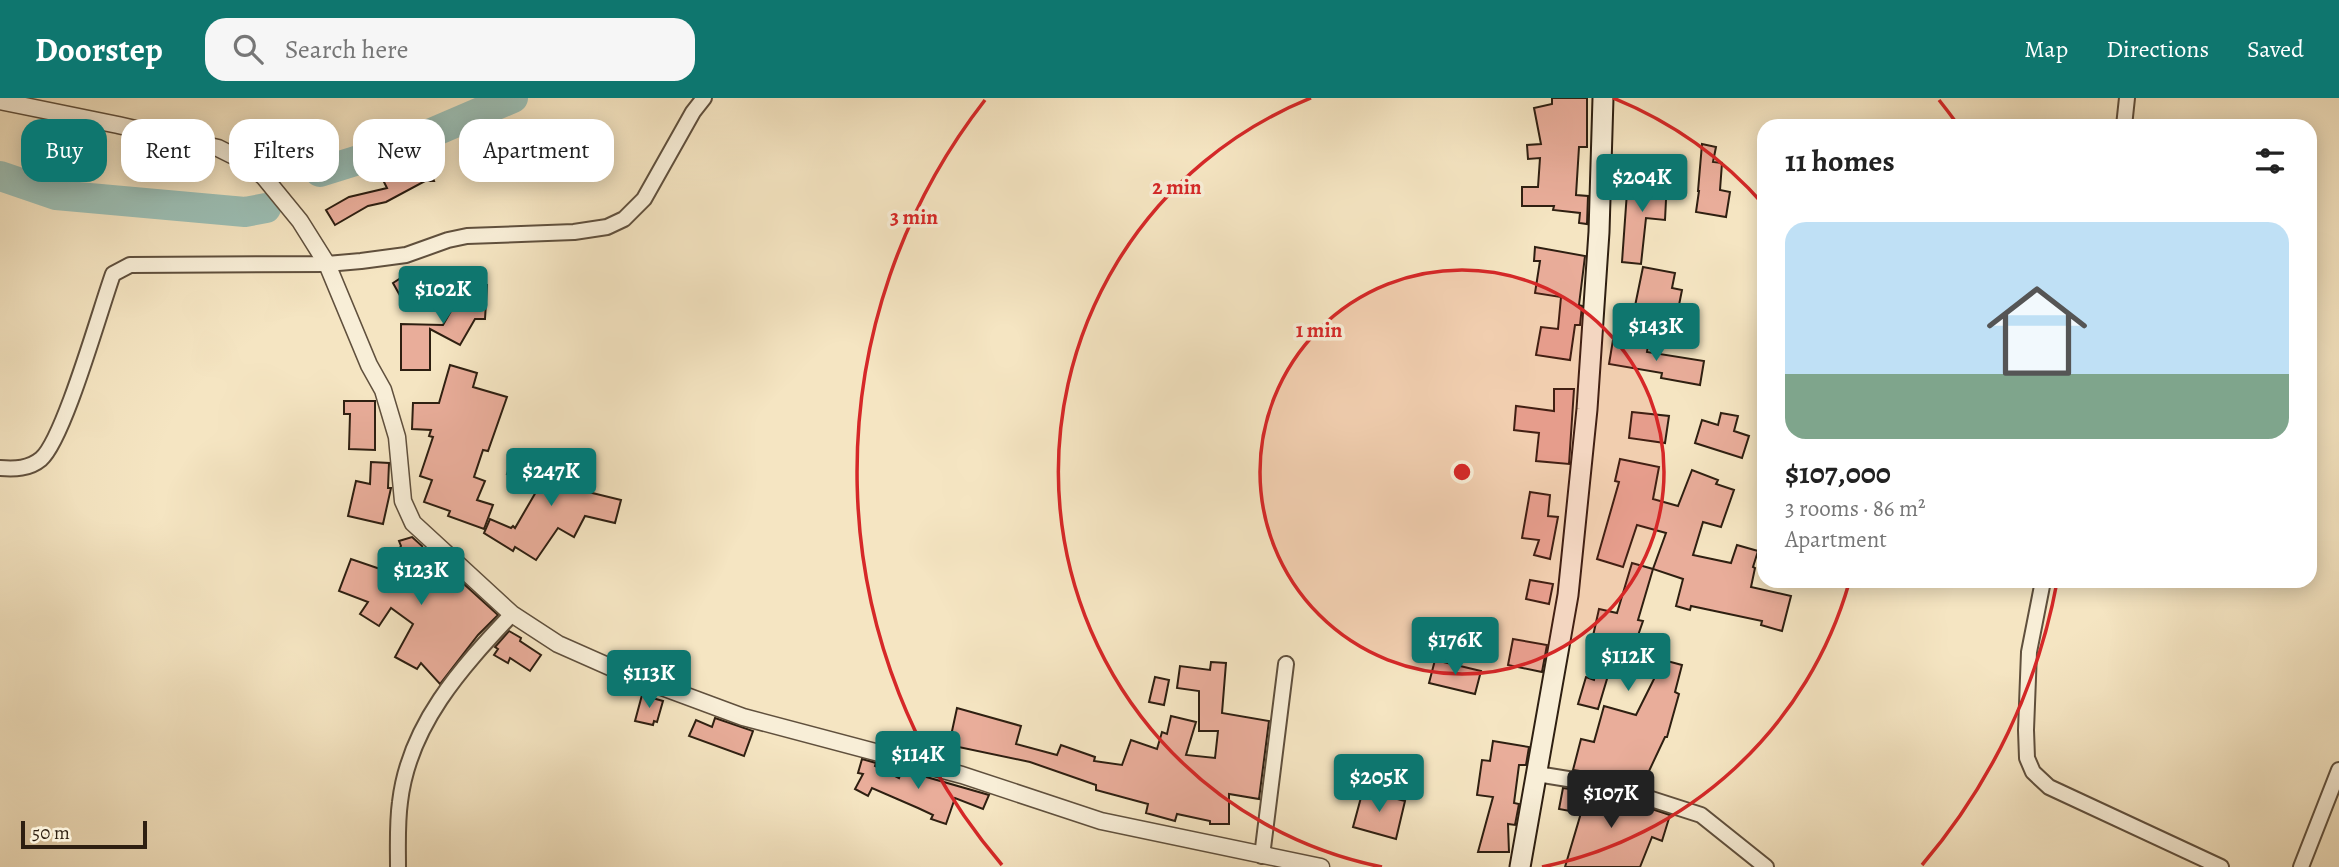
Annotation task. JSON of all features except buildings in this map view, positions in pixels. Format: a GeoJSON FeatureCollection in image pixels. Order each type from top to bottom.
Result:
{"type":"FeatureCollection","features":[{"type":"Feature","properties":{"kind":"main road"},"geometry":{"type":"LineString","coordinates":[[1520,867],[1568,595],[1587,409],[1599,232],[1603,98]]}},
{"type":"Feature","properties":{"kind":"street"},"geometry":{"type":"LineString","coordinates":[[0,468],[29,468],[43,458],[62,424],[113,274],[130,265],[327,264],[406,255],[467,236],[574,232],[607,227],[624,219],[644,199],[693,112],[704,98]]}},
{"type":"Feature","properties":{"kind":"street"},"geometry":{"type":"LineString","coordinates":[[2125,119],[2127,98]]}},
{"type":"Feature","properties":{"kind":"street"},"geometry":{"type":"LineString","coordinates":[[0,101],[20,101],[218,148],[246,162],[264,177],[300,221],[327,264],[389,408],[397,437],[403,501],[413,523],[512,614],[558,643],[619,671],[743,717],[962,775],[1101,821],[1321,867]]}},
{"type":"Feature","properties":{"kind":"street"},"geometry":{"type":"LineString","coordinates":[[2042,588],[2029,652],[2026,730],[2027,758],[2033,772],[2049,787],[2221,867]]}},
{"type":"Feature","properties":{"kind":"street"},"geometry":{"type":"LineString","coordinates":[[398,867],[400,801],[409,761],[422,726],[436,703],[481,646],[512,614]]}},
{"type":"Feature","properties":{"kind":"street"},"geometry":{"type":"LineString","coordinates":[[1262,856],[1286,664]]}},
{"type":"Feature","properties":{"kind":"street"},"geometry":{"type":"LineString","coordinates":[[2301,867],[2339,771]]}},
{"type":"Feature","properties":{"kind":"street"},"geometry":{"type":"LineString","coordinates":[[1537,774],[1611,786],[1700,815],[1766,867]]}},
{"type":"Feature","properties":{"kind":"waterway"},"geometry":{"type":"LineString","coordinates":[[339,166],[394,149],[513,98]]}},
{"type":"Feature","properties":{"kind":"waterway"},"geometry":{"type":"LineString","coordinates":[[0,176],[56,195],[245,212],[266,208]]}}]}
